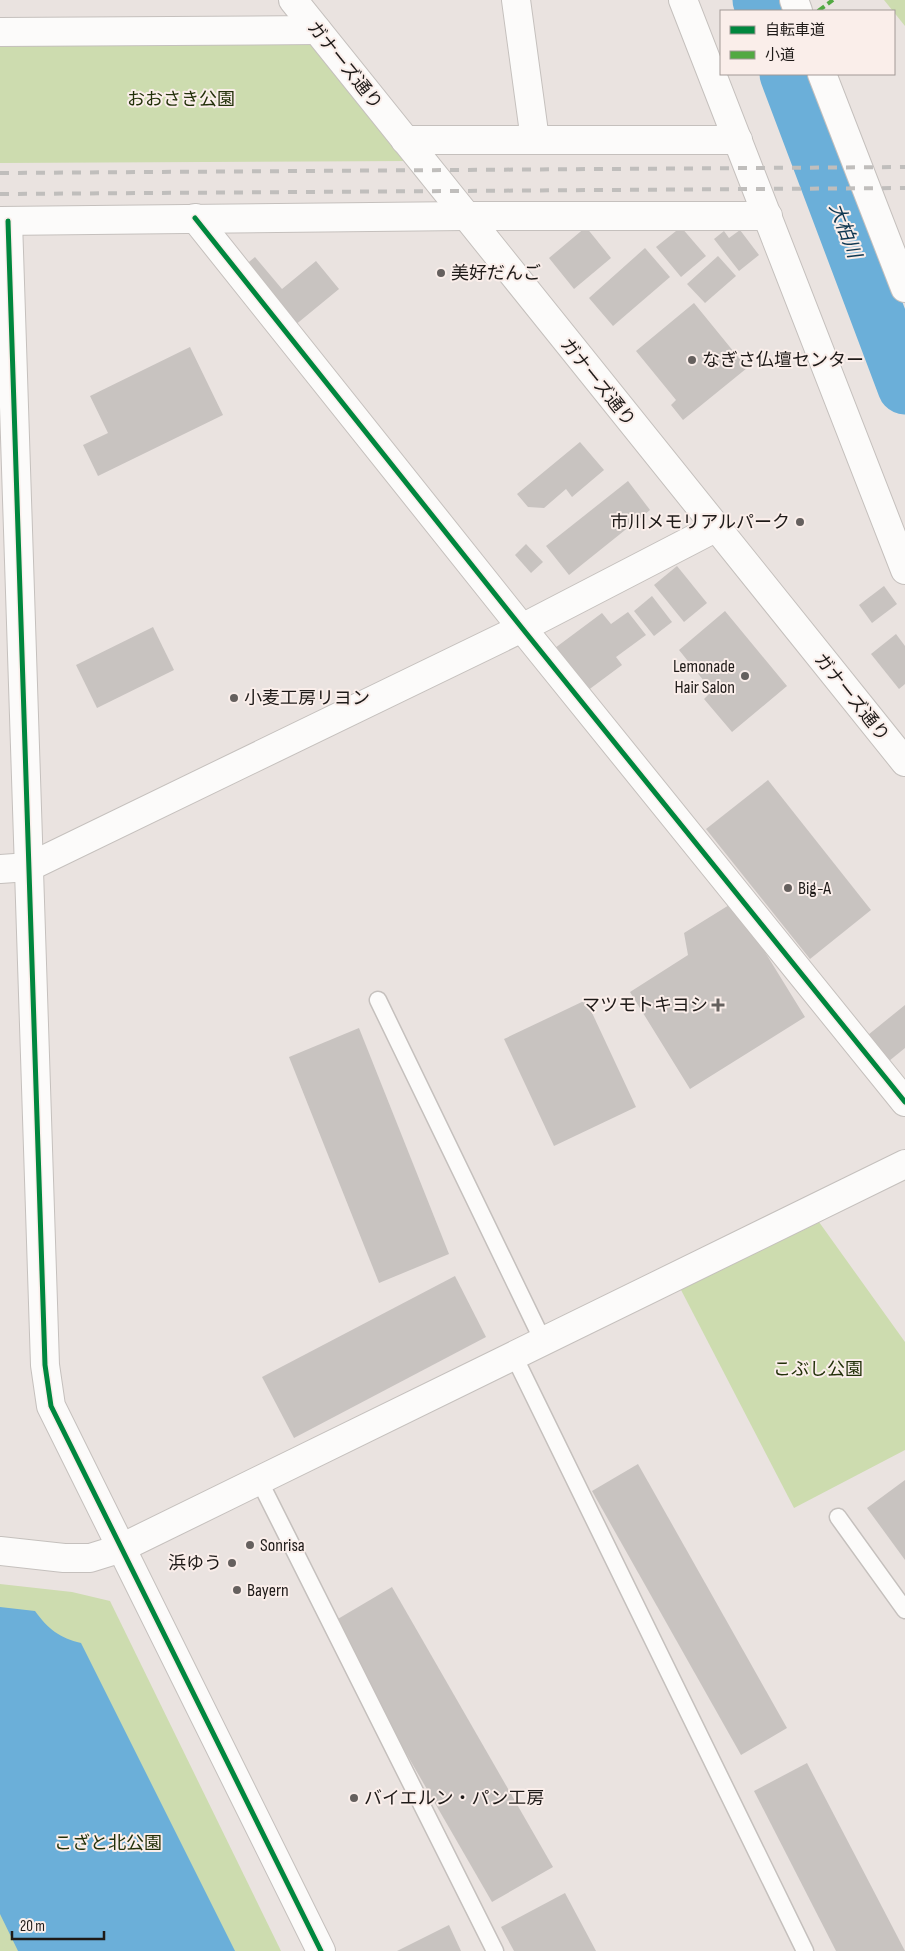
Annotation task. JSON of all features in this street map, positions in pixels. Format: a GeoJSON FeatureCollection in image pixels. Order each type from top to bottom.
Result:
{"type":"FeatureCollection","features":[{"type":"Feature","properties":{"kind":"street","name":"ガナーズ通り"},"geometry":{"type":"LineString","coordinates":[[293,0],[715,528],[905,762]]}},
{"type":"Feature","properties":{"kind":"street"},"geometry":{"type":"LineString","coordinates":[[516,0],[535,140]]}},
{"type":"Feature","properties":{"kind":"street"},"geometry":{"type":"LineString","coordinates":[[684,0],[905,570]]}},
{"type":"Feature","properties":{"kind":"street"},"geometry":{"type":"LineString","coordinates":[[0,32],[316,30]]}},
{"type":"Feature","properties":{"kind":"street"},"geometry":{"type":"LineString","coordinates":[[822,75],[905,288]]}},
{"type":"Feature","properties":{"kind":"street"},"geometry":{"type":"LineString","coordinates":[[405,140],[738,140]]}},
{"type":"Feature","properties":{"kind":"street"},"geometry":{"type":"LineString","coordinates":[[321,1951],[51,1406],[45,1365],[29,868],[4,220],[466,216],[768,216]]}},
{"type":"Feature","properties":{"kind":"street"},"geometry":{"type":"LineString","coordinates":[[195,218],[522,628],[905,1102]]}},
{"type":"Feature","properties":{"kind":"street"},"geometry":{"type":"LineString","coordinates":[[0,869],[29,868],[522,628],[715,528]]}},
{"type":"Feature","properties":{"kind":"street"},"geometry":{"type":"LineString","coordinates":[[0,1551],[64,1558],[90,1558],[120,1548],[905,1164]]}},
{"type":"Feature","properties":{"kind":"lane"},"geometry":{"type":"LineString","coordinates":[[378,1000],[543,1341]]}},
{"type":"Feature","properties":{"kind":"lane"},"geometry":{"type":"LineString","coordinates":[[514,1356],[805,1951]]}},
{"type":"Feature","properties":{"kind":"lane"},"geometry":{"type":"LineString","coordinates":[[259,1480],[495,1951]]}},
{"type":"Feature","properties":{"kind":"lane"},"geometry":{"type":"LineString","coordinates":[[838,1517],[905,1610]]}},
{"type":"Feature","properties":{"kind":"green space"},"geometry":{"type":"Polygon","coordinates":[[[884,0],[905,0],[905,26],[895,14],[895,10],[892,10],[884,0]]]}},
{"type":"Feature","properties":{"kind":"green space","name":"おおさき公園"},"geometry":{"type":"Polygon","coordinates":[[[312,36],[411,161],[0,163],[0,37],[312,36]]]}},
{"type":"Feature","properties":{"kind":"green space","name":"こぶし公園"},"geometry":{"type":"Polygon","coordinates":[[[819,1222],[905,1342],[905,1450],[794,1508],[680,1288],[819,1222]]]}},
{"type":"Feature","properties":{"kind":"green space","name":"こざと北公園"},"geometry":{"type":"Polygon","coordinates":[[[0,1584],[72,1592],[110,1601],[281,1951],[0,1951],[0,1584]]]}},
{"type":"Feature","properties":{"kind":"water","name":"こざと北公園"},"geometry":{"type":"Polygon","coordinates":[[[0,1607],[35,1611],[55,1632],[81,1643],[235,1951],[18,1951],[0,1914],[0,1607]]]}},
{"type":"Feature","properties":{"kind":"building"},"geometry":{"type":"Polygon","coordinates":[[[586,227],[611,258],[574,289],[549,258],[586,227]]]}},
{"type":"Feature","properties":{"kind":"building"},"geometry":{"type":"Polygon","coordinates":[[[681,227],[706,256],[681,277],[656,247],[681,227]]]}},
{"type":"Feature","properties":{"kind":"building"},"geometry":{"type":"Polygon","coordinates":[[[740,230],[759,255],[739,271],[714,239],[724,231],[729,238],[740,230]]]}},
{"type":"Feature","properties":{"kind":"building"},"geometry":{"type":"Polygon","coordinates":[[[645,248],[670,277],[613,326],[589,298],[645,248]]]}},
{"type":"Feature","properties":{"kind":"building"},"geometry":{"type":"Polygon","coordinates":[[[718,256],[736,276],[705,303],[687,284],[718,256]]]}},
{"type":"Feature","properties":{"kind":"building"},"geometry":{"type":"Polygon","coordinates":[[[255,257],[282,289],[316,261],[339,289],[294,326],[244,266],[255,257]]]}},
{"type":"Feature","properties":{"kind":"building","name":"なぎさ仏壇センター"},"geometry":{"type":"Polygon","coordinates":[[[694,303],[747,368],[683,420],[671,405],[676,400],[636,351],[694,303]]]}},
{"type":"Feature","properties":{"kind":"building"},"geometry":{"type":"Polygon","coordinates":[[[190,347],[223,415],[98,476],[83,445],[108,433],[90,396],[190,347]]]}},
{"type":"Feature","properties":{"kind":"building"},"geometry":{"type":"Polygon","coordinates":[[[580,442],[604,470],[572,497],[566,489],[544,508],[528,507],[517,494],[580,442]]]}},
{"type":"Feature","properties":{"kind":"building"},"geometry":{"type":"Polygon","coordinates":[[[628,481],[650,510],[569,575],[546,546],[628,481]]]}},
{"type":"Feature","properties":{"kind":"building"},"geometry":{"type":"Polygon","coordinates":[[[526,544],[543,562],[531,573],[515,555],[526,544]]]}},
{"type":"Feature","properties":{"kind":"building"},"geometry":{"type":"Polygon","coordinates":[[[677,566],[707,603],[684,622],[654,585],[677,566]]]}},
{"type":"Feature","properties":{"kind":"building"},"geometry":{"type":"Polygon","coordinates":[[[884,586],[897,604],[872,623],[859,605],[884,586]]]}},
{"type":"Feature","properties":{"kind":"building"},"geometry":{"type":"Polygon","coordinates":[[[652,596],[672,622],[654,636],[634,611],[652,596]]]}},
{"type":"Feature","properties":{"kind":"building"},"geometry":{"type":"Polygon","coordinates":[[[725,611],[787,686],[732,732],[704,699],[712,691],[679,650],[725,611]]]}},
{"type":"Feature","properties":{"kind":"building"},"geometry":{"type":"Polygon","coordinates":[[[628,612],[646,635],[616,657],[622,665],[587,691],[555,648],[602,613],[611,624],[628,612]]]}},
{"type":"Feature","properties":{"kind":"building"},"geometry":{"type":"Polygon","coordinates":[[[153,627],[174,670],[97,708],[76,665],[153,627]]]}},
{"type":"Feature","properties":{"kind":"building"},"geometry":{"type":"Polygon","coordinates":[[[896,634],[905,646],[905,684],[899,689],[871,654],[896,634]]]}},
{"type":"Feature","properties":{"kind":"building"},"geometry":{"type":"Polygon","coordinates":[[[768,780],[871,910],[810,959],[706,829],[768,780]]]}},
{"type":"Feature","properties":{"kind":"building","name":"マツモトキヨシ"},"geometry":{"type":"Polygon","coordinates":[[[734,902],[805,1017],[690,1089],[630,992],[688,955],[684,933],[734,902]]]}},
{"type":"Feature","properties":{"kind":"building"},"geometry":{"type":"Polygon","coordinates":[[[586,1000],[636,1107],[554,1146],[504,1039],[586,1000]]]}},
{"type":"Feature","properties":{"kind":"building"},"geometry":{"type":"Polygon","coordinates":[[[905,1005],[905,1048],[889,1061],[868,1035],[905,1005]]]}},
{"type":"Feature","properties":{"kind":"building"},"geometry":{"type":"Polygon","coordinates":[[[359,1028],[449,1254],[379,1283],[289,1057],[359,1028]]]}},
{"type":"Feature","properties":{"kind":"building"},"geometry":{"type":"Polygon","coordinates":[[[455,1276],[486,1337],[294,1438],[262,1377],[455,1276]]]}},
{"type":"Feature","properties":{"kind":"building"},"geometry":{"type":"Polygon","coordinates":[[[638,1464],[787,1728],[741,1755],[592,1491],[638,1464]]]}},
{"type":"Feature","properties":{"kind":"building"},"geometry":{"type":"Polygon","coordinates":[[[905,1480],[905,1560],[867,1508],[905,1480]]]}},
{"type":"Feature","properties":{"kind":"building"},"geometry":{"type":"Polygon","coordinates":[[[392,1587],[553,1867],[492,1902],[331,1623],[392,1587]]]}},
{"type":"Feature","properties":{"kind":"building"},"geometry":{"type":"Polygon","coordinates":[[[807,1763],[905,1951],[836,1951],[754,1791],[807,1763]]]}},
{"type":"Feature","properties":{"kind":"building"},"geometry":{"type":"Polygon","coordinates":[[[565,1893],[596,1951],[514,1951],[501,1927],[565,1893]]]}},
{"type":"Feature","properties":{"kind":"building"},"geometry":{"type":"Polygon","coordinates":[[[449,1925],[461,1951],[397,1951],[449,1925]]]}},
{"type":"Feature","properties":{"kind":"waterway","name":"大柏川"},"geometry":{"type":"LineString","coordinates":[[760,0],[764,10]]}},
{"type":"Feature","properties":{"kind":"waterway","name":"大柏川"},"geometry":{"type":"LineString","coordinates":[[787,75],[905,387]]}},
{"type":"Feature","properties":{"kind":"railway"},"geometry":{"type":"LineString","coordinates":[[0,173],[905,167]]}},
{"type":"Feature","properties":{"kind":"railway"},"geometry":{"type":"LineString","coordinates":[[0,194],[905,188]]}},
{"type":"Feature","properties":{"kind":"marked path"},"geometry":{"type":"LineString","coordinates":[[819,10],[833,0]]}},
{"type":"Feature","properties":{"kind":"cycle path"},"geometry":{"type":"LineString","coordinates":[[195,218],[522,628],[905,1102]]}},
{"type":"Feature","properties":{"kind":"cycle path"},"geometry":{"type":"LineString","coordinates":[[8,221],[45,1365],[51,1406],[321,1951]]}},
{"type":"Feature","properties":{"kind":"place","name":"美好だんご"},"geometry":{"type":"Point","coordinates":[441,273]}},
{"type":"Feature","properties":{"kind":"place","name":"なぎさ仏壇センター"},"geometry":{"type":"Point","coordinates":[692,360]}},
{"type":"Feature","properties":{"kind":"place","name":"市川メモリアルパーク"},"geometry":{"type":"Point","coordinates":[800,522]}},
{"type":"Feature","properties":{"kind":"place","name":"Lemonade Hair Salon"},"geometry":{"type":"Point","coordinates":[745,676]}},
{"type":"Feature","properties":{"kind":"place","name":"小麦工房リヨン"},"geometry":{"type":"Point","coordinates":[234,698]}},
{"type":"Feature","properties":{"kind":"place","name":"Big-A"},"geometry":{"type":"Point","coordinates":[788,888]}},
{"type":"Feature","properties":{"kind":"place","name":"マツモトキヨシ"},"geometry":{"type":"Point","coordinates":[718,1005]}},
{"type":"Feature","properties":{"kind":"place","name":"Sonrisa"},"geometry":{"type":"Point","coordinates":[250,1545]}},
{"type":"Feature","properties":{"kind":"place","name":"浜ゆう"},"geometry":{"type":"Point","coordinates":[232,1563]}},
{"type":"Feature","properties":{"kind":"place","name":"Bayern"},"geometry":{"type":"Point","coordinates":[237,1590]}},
{"type":"Feature","properties":{"kind":"place","name":"バイエルン・パン工房"},"geometry":{"type":"Point","coordinates":[354,1798]}}]}
